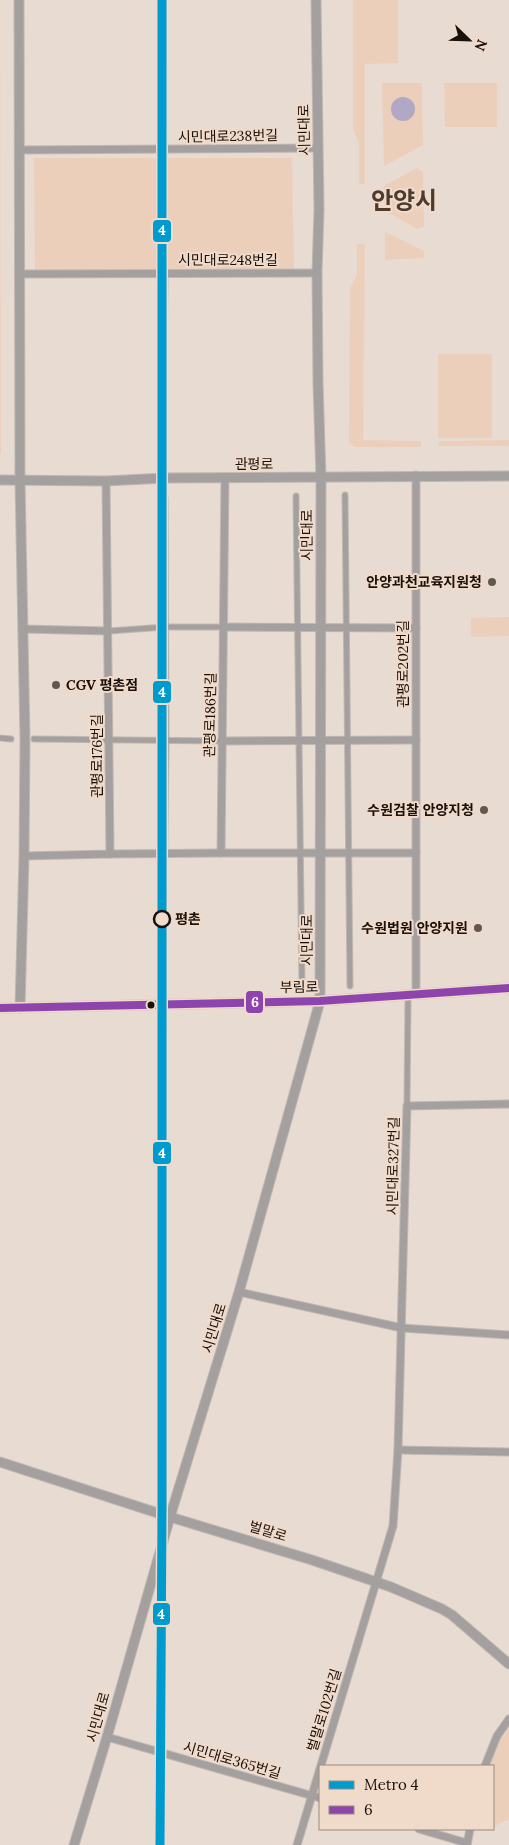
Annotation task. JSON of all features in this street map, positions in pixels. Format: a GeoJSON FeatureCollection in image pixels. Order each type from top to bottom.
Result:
{"type":"FeatureCollection","features":[{"type":"Feature","properties":{"kind":"street"},"geometry":{"type":"LineString","coordinates":[[19,0],[20,480],[25,739],[20,1008]]}},
{"type":"Feature","properties":{"kind":"street"},"geometry":{"type":"LineString","coordinates":[[310,0],[316,12]]}},
{"type":"Feature","properties":{"kind":"street","name":"시민대로"},"geometry":{"type":"LineString","coordinates":[[74,1845],[170,1517],[239,1292],[320,1001],[321,478],[317,273],[316,0]]}},
{"type":"Feature","properties":{"kind":"street"},"geometry":{"type":"LineString","coordinates":[[316,12],[322,0]]}},
{"type":"Feature","properties":{"kind":"street","name":"시민대로238번길"},"geometry":{"type":"LineString","coordinates":[[19,150],[318,148]]}},
{"type":"Feature","properties":{"kind":"street"},"geometry":{"type":"LineString","coordinates":[[164,463],[165,273]]}},
{"type":"Feature","properties":{"kind":"street","name":"시민대로248번길"},"geometry":{"type":"LineString","coordinates":[[20,274],[317,273]]}},
{"type":"Feature","properties":{"kind":"street","name":"관평로"},"geometry":{"type":"LineString","coordinates":[[0,480],[106,481],[416,475],[509,476]]}},
{"type":"Feature","properties":{"kind":"street","name":"관평로202번길"},"geometry":{"type":"LineString","coordinates":[[412,995],[416,853],[416,475]]}},
{"type":"Feature","properties":{"kind":"street","name":"관평로186번길"},"geometry":{"type":"LineString","coordinates":[[221,853],[225,478]]}},
{"type":"Feature","properties":{"kind":"street","name":"관평로176번길"},"geometry":{"type":"LineString","coordinates":[[106,481],[110,854]]}},
{"type":"Feature","properties":{"kind":"street"},"geometry":{"type":"LineString","coordinates":[[345,495],[350,986]]}},
{"type":"Feature","properties":{"kind":"street"},"geometry":{"type":"LineString","coordinates":[[296,496],[302,987]]}},
{"type":"Feature","properties":{"kind":"street"},"geometry":{"type":"LineString","coordinates":[[163,991],[166,741],[165,498]]}},
{"type":"Feature","properties":{"kind":"street"},"geometry":{"type":"LineString","coordinates":[[22,630],[109,631],[165,627],[416,628]]}},
{"type":"Feature","properties":{"kind":"street"},"geometry":{"type":"LineString","coordinates":[[0,738],[11,739]]}},
{"type":"Feature","properties":{"kind":"street"},"geometry":{"type":"LineString","coordinates":[[34,739],[166,741],[416,740]]}},
{"type":"Feature","properties":{"kind":"street"},"geometry":{"type":"LineString","coordinates":[[24,856],[165,852],[416,853]]}},
{"type":"Feature","properties":{"kind":"street","name":"부림로"},"geometry":{"type":"LineString","coordinates":[[0,1008],[320,1001],[509,988]]}},
{"type":"Feature","properties":{"kind":"street"},"geometry":{"type":"LineString","coordinates":[[407,1106],[412,995]]}},
{"type":"Feature","properties":{"kind":"street","name":"시민대로327번길"},"geometry":{"type":"LineString","coordinates":[[398,1450],[407,1106],[509,1104]]}},
{"type":"Feature","properties":{"kind":"street"},"geometry":{"type":"LineString","coordinates":[[239,1292],[402,1328],[509,1335]]}},
{"type":"Feature","properties":{"kind":"street"},"geometry":{"type":"LineString","coordinates":[[398,1450],[509,1452]]}},
{"type":"Feature","properties":{"kind":"street","name":"벌말로102번길"},"geometry":{"type":"LineString","coordinates":[[321,1765],[393,1526],[398,1450]]}},
{"type":"Feature","properties":{"kind":"street","name":"벌말로"},"geometry":{"type":"LineString","coordinates":[[0,1462],[170,1517],[294,1554],[377,1582],[442,1609],[466,1626],[509,1664]]}},
{"type":"Feature","properties":{"kind":"street"},"geometry":{"type":"LineString","coordinates":[[486,1765],[497,1736],[509,1719]]}},
{"type":"Feature","properties":{"kind":"street","name":"시민대로365번길"},"geometry":{"type":"LineString","coordinates":[[107,1737],[319,1798]]}},
{"type":"Feature","properties":{"kind":"street","name":"벌말로102번길"},"geometry":{"type":"LineString","coordinates":[[297,1845],[319,1770]]}},
{"type":"Feature","properties":{"kind":"street"},"geometry":{"type":"LineString","coordinates":[[422,1830],[453,1842],[467,1844],[470,1830]]}},
{"type":"Feature","properties":{"kind":"shaded area"},"geometry":{"type":"Polygon","coordinates":[[[0,0],[1,454],[0,454],[0,0]]]}},
{"type":"Feature","properties":{"kind":"shaded area"},"geometry":{"type":"Polygon","coordinates":[[[353,0],[398,0],[398,63],[365,64],[365,184],[359,184],[359,143],[353,129],[353,0]]]}},
{"type":"Feature","properties":{"kind":"shaded area"},"geometry":{"type":"Polygon","coordinates":[[[382,83],[422,83],[423,145],[384,166],[382,83]]]}},
{"type":"Feature","properties":{"kind":"shaded area"},"geometry":{"type":"Polygon","coordinates":[[[444,83],[497,83],[497,127],[445,127],[444,83]]]}},
{"type":"Feature","properties":{"kind":"shaded area"},"geometry":{"type":"Polygon","coordinates":[[[403,97],[411,101],[415,109],[411,117],[403,121],[395,117],[391,109],[395,101],[403,97]]]}},
{"type":"Feature","properties":{"kind":"shaded area"},"geometry":{"type":"Polygon","coordinates":[[[34,158],[292,158],[294,269],[35,270],[34,158]]]}},
{"type":"Feature","properties":{"kind":"shaded area"},"geometry":{"type":"Polygon","coordinates":[[[417,168],[423,172],[424,226],[417,229],[384,210],[384,186],[417,168]]]}},
{"type":"Feature","properties":{"kind":"shaded area"},"geometry":{"type":"Polygon","coordinates":[[[385,232],[424,251],[424,258],[385,260],[385,232]]]}},
{"type":"Feature","properties":{"kind":"shaded area"},"geometry":{"type":"Polygon","coordinates":[[[357,244],[365,244],[363,440],[421,441],[421,447],[355,447],[349,442],[350,289],[357,274],[357,244]]]}},
{"type":"Feature","properties":{"kind":"shaded area"},"geometry":{"type":"Polygon","coordinates":[[[438,354],[492,354],[492,438],[438,438],[438,354]]]}},
{"type":"Feature","properties":{"kind":"shaded area"},"geometry":{"type":"Polygon","coordinates":[[[509,440],[509,446],[439,446],[439,441],[509,440]]]}},
{"type":"Feature","properties":{"kind":"shaded area"},"geometry":{"type":"Polygon","coordinates":[[[509,617],[509,636],[471,637],[471,618],[509,617]]]}},
{"type":"Feature","properties":{"kind":"shaded area"},"geometry":{"type":"Polygon","coordinates":[[[509,1725],[509,1819],[494,1826],[494,1765],[489,1765],[494,1746],[509,1725]]]}},
{"type":"Feature","properties":{"kind":"tunnel"},"geometry":{"type":"LineString","coordinates":[[163,463],[165,498]]}},
{"type":"Feature","properties":{"kind":"metro line","name":"4"},"geometry":{"type":"LineString","coordinates":[[160,1845],[162,1512],[162,0]]}},
{"type":"Feature","properties":{"kind":"transit line","name":"6"},"geometry":{"type":"LineString","coordinates":[[0,1008],[320,1001],[509,988]]}},
{"type":"Feature","properties":{"kind":"place","name":"안양과천교육지원청"},"geometry":{"type":"Point","coordinates":[492,582]}},
{"type":"Feature","properties":{"kind":"place","name":"CGV 평촌점"},"geometry":{"type":"Point","coordinates":[56,685]}},
{"type":"Feature","properties":{"kind":"place","name":"수원검찰 안양지청"},"geometry":{"type":"Point","coordinates":[484,810]}},
{"type":"Feature","properties":{"kind":"place","name":"평촌"},"geometry":{"type":"Point","coordinates":[162,919]}},
{"type":"Feature","properties":{"kind":"place","name":"수원법원 안양지원"},"geometry":{"type":"Point","coordinates":[478,928]}},
{"type":"Feature","properties":{"kind":"district","name":"안양시"},"geometry":{"type":"Point","coordinates":[404,201]}}]}
